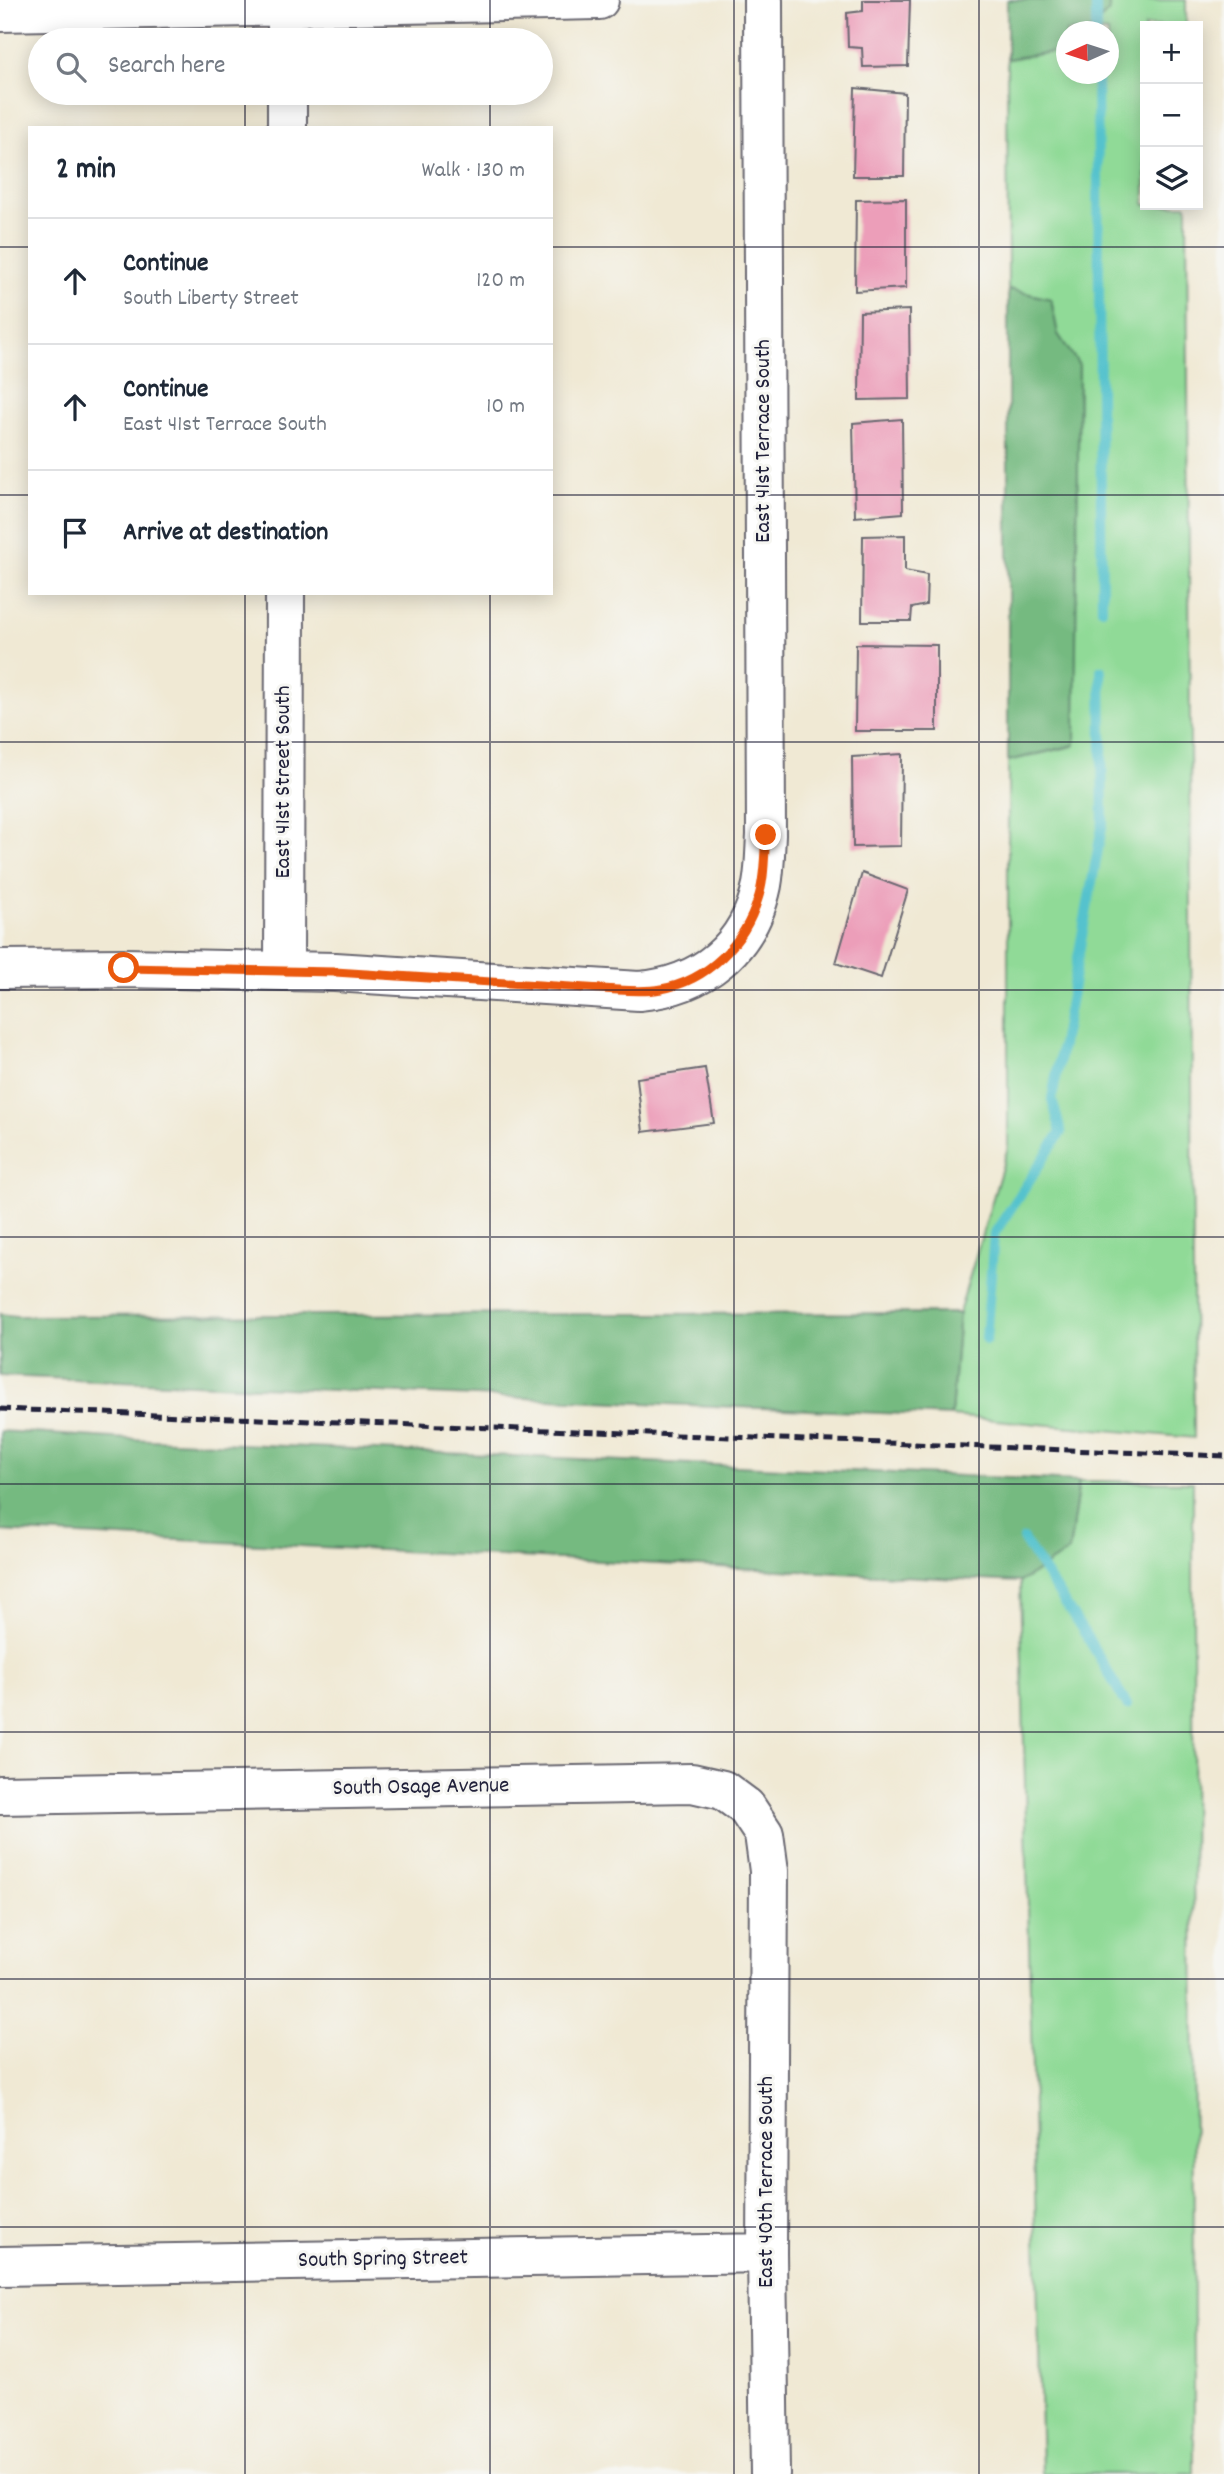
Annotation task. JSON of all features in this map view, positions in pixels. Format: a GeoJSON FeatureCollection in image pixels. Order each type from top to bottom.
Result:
{"type":"FeatureCollection","features":[{"type":"Feature","properties":{"kind":"street"},"geometry":{"type":"LineString","coordinates":[[0,12],[287,15],[599,0]]}},
{"type":"Feature","properties":{"kind":"street","name":"East 41st Terrace South"},"geometry":{"type":"LineString","coordinates":[[0,969],[284,971],[618,990],[662,989],[689,981],[733,948],[751,918],[762,882],[766,835],[763,0]]}},
{"type":"Feature","properties":{"kind":"street"},"geometry":{"type":"LineString","coordinates":[[286,126],[287,105]]}},
{"type":"Feature","properties":{"kind":"street","name":"East 41st Street South"},"geometry":{"type":"LineString","coordinates":[[284,971],[285,595]]}},
{"type":"Feature","properties":{"kind":"street","name":"South Osage Avenue"},"geometry":{"type":"LineString","coordinates":[[0,1795],[692,1783],[723,1790],[746,1807],[764,1834],[769,1871],[768,1891]]}},
{"type":"Feature","properties":{"kind":"street","name":"East 40th Terrace South"},"geometry":{"type":"LineString","coordinates":[[768,1891],[767,2253],[770,2474]]}},
{"type":"Feature","properties":{"kind":"street","name":"South Spring Street"},"geometry":{"type":"LineString","coordinates":[[0,2266],[767,2253]]}},
{"type":"Feature","properties":{"kind":"green space"},"geometry":{"type":"Polygon","coordinates":[[[1007,0],[1109,0],[1109,11],[1099,21],[1056,21],[1056,52],[1007,59],[1007,0]]]}},
{"type":"Feature","properties":{"kind":"green space"},"geometry":{"type":"Polygon","coordinates":[[[1109,0],[1186,0],[1186,21],[1140,21],[1140,210],[1187,210],[1194,1438],[951,1416],[959,1313],[1008,1147],[1008,761],[1074,746],[1079,365],[1057,334],[1051,299],[1008,289],[1007,59],[1056,52],[1056,84],[1119,84],[1119,21],[1099,21],[1109,11],[1109,0]]]}},
{"type":"Feature","properties":{"kind":"green space"},"geometry":{"type":"Polygon","coordinates":[[[1008,289],[1051,299],[1058,334],[1079,365],[1075,745],[1008,761],[1008,289]]]}},
{"type":"Feature","properties":{"kind":"green space"},"geometry":{"type":"Polygon","coordinates":[[[959,1313],[951,1416],[0,1376],[0,1314],[959,1313]]]}},
{"type":"Feature","properties":{"kind":"green space"},"geometry":{"type":"Polygon","coordinates":[[[0,1431],[1079,1481],[1069,1551],[1020,1582],[0,1531],[0,1431]]]}},
{"type":"Feature","properties":{"kind":"green space"},"geometry":{"type":"Polygon","coordinates":[[[1079,1481],[1193,1482],[1194,2474],[1042,2474],[1020,1582],[1069,1551],[1079,1481]]]}},
{"type":"Feature","properties":{"kind":"building"},"geometry":{"type":"Polygon","coordinates":[[[863,0],[910,0],[908,66],[863,67],[862,48],[848,47],[847,13],[863,11],[863,0]]]}},
{"type":"Feature","properties":{"kind":"building"},"geometry":{"type":"Polygon","coordinates":[[[855,88],[905,93],[904,176],[853,176],[855,88]]]}},
{"type":"Feature","properties":{"kind":"building"},"geometry":{"type":"Polygon","coordinates":[[[906,199],[906,288],[855,291],[856,200],[906,199]]]}},
{"type":"Feature","properties":{"kind":"building"},"geometry":{"type":"Polygon","coordinates":[[[909,310],[910,399],[859,400],[860,312],[909,310]]]}},
{"type":"Feature","properties":{"kind":"building"},"geometry":{"type":"Polygon","coordinates":[[[902,419],[903,513],[855,517],[853,423],[902,419]]]}},
{"type":"Feature","properties":{"kind":"building"},"geometry":{"type":"Polygon","coordinates":[[[905,535],[905,571],[927,575],[926,605],[912,608],[911,621],[862,621],[863,536],[905,535]]]}},
{"type":"Feature","properties":{"kind":"building"},"geometry":{"type":"Polygon","coordinates":[[[856,644],[937,645],[937,731],[855,731],[856,644]]]}},
{"type":"Feature","properties":{"kind":"building"},"geometry":{"type":"Polygon","coordinates":[[[902,754],[901,846],[853,847],[852,757],[902,754]]]}},
{"type":"Feature","properties":{"kind":"building"},"geometry":{"type":"Polygon","coordinates":[[[862,873],[908,890],[881,978],[836,963],[862,873]]]}},
{"type":"Feature","properties":{"kind":"building"},"geometry":{"type":"Polygon","coordinates":[[[705,1068],[714,1123],[643,1132],[637,1078],[705,1068]]]}},
{"type":"Feature","properties":{"kind":"waterway"},"geometry":{"type":"LineString","coordinates":[[1096,0],[1096,21]]}},
{"type":"Feature","properties":{"kind":"waterway"},"geometry":{"type":"LineString","coordinates":[[1097,84],[1102,609]]}},
{"type":"Feature","properties":{"kind":"waterway"},"geometry":{"type":"LineString","coordinates":[[986,1340],[994,1234],[1061,1132],[1052,1099],[1103,822],[1101,670]]}},
{"type":"Feature","properties":{"kind":"waterway"},"geometry":{"type":"LineString","coordinates":[[1023,1539],[1089,1640],[1127,1705]]}},
{"type":"Feature","properties":{"kind":"railway"},"geometry":{"type":"LineString","coordinates":[[0,1409],[1224,1456]]}},
{"type":"Feature","properties":{"kind":"route"},"geometry":{"type":"LineString","coordinates":[[124,968],[335,972],[618,990],[662,989],[689,981],[733,948],[751,918],[758,899],[766,835]]}}]}
